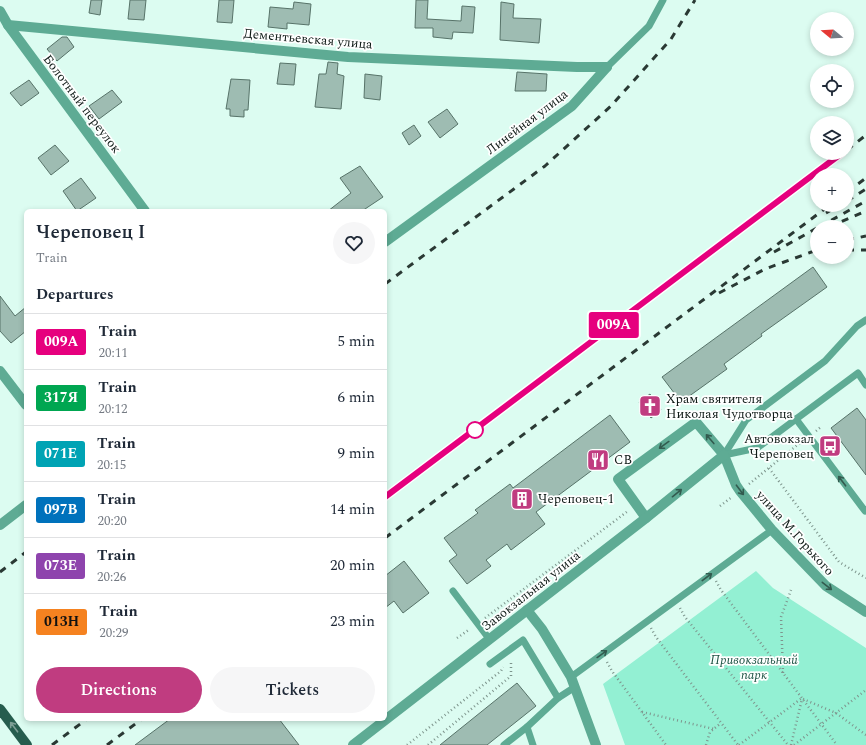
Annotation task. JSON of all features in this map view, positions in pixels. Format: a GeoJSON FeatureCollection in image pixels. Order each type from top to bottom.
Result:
{"type":"FeatureCollection","features":[{"type":"Feature","properties":{"kind":"main road"},"geometry":{"type":"LineString","coordinates":[[0,709],[27,745]]}},
{"type":"Feature","properties":{"kind":"street","name":"Болотный переулок"},"geometry":{"type":"LineString","coordinates":[[0,12],[144,209]]}},
{"type":"Feature","properties":{"kind":"street","name":"Дементьевская улица"},"geometry":{"type":"LineString","coordinates":[[8,25],[348,57],[569,67],[607,67]]}},
{"type":"Feature","properties":{"kind":"street","name":"Линейная улица"},"geometry":{"type":"LineString","coordinates":[[387,241],[572,106],[607,67]]}},
{"type":"Feature","properties":{"kind":"street"},"geometry":{"type":"LineString","coordinates":[[0,371],[24,402]]}},
{"type":"Feature","properties":{"kind":"street","name":"улица М.Горького"},"geometry":{"type":"LineString","coordinates":[[637,505],[618,479],[696,422],[724,455],[736,485],[772,530],[826,586],[866,612]]}},
{"type":"Feature","properties":{"kind":"street","name":"Завокзальная улица"},"geometry":{"type":"LineString","coordinates":[[387,719],[646,518],[724,455]]}},
{"type":"Feature","properties":{"kind":"street"},"geometry":{"type":"LineString","coordinates":[[637,505],[646,518]]}},
{"type":"Feature","properties":{"kind":"street"},"geometry":{"type":"LineString","coordinates":[[0,525],[24,507]]}},
{"type":"Feature","properties":{"kind":"street"},"geometry":{"type":"LineString","coordinates":[[527,610],[542,629],[571,677],[596,745]]}},
{"type":"Feature","properties":{"kind":"street","name":"Завокзальная улица"},"geometry":{"type":"LineString","coordinates":[[353,745],[384,721]]}},
{"type":"Feature","properties":{"kind":"lane","name":"Линейная улица"},"geometry":{"type":"LineString","coordinates":[[607,67],[649,26],[663,0]]}},
{"type":"Feature","properties":{"kind":"lane"},"geometry":{"type":"LineString","coordinates":[[724,455],[746,420],[824,361],[857,326],[866,320]]}},
{"type":"Feature","properties":{"kind":"lane"},"geometry":{"type":"LineString","coordinates":[[724,455],[757,448],[858,373],[866,385]]}},
{"type":"Feature","properties":{"kind":"lane"},"geometry":{"type":"LineString","coordinates":[[796,419],[865,511],[866,510]]}},
{"type":"Feature","properties":{"kind":"lane"},"geometry":{"type":"LineString","coordinates":[[571,677],[772,530]]}},
{"type":"Feature","properties":{"kind":"lane"},"geometry":{"type":"LineString","coordinates":[[453,591],[490,640]]}},
{"type":"Feature","properties":{"kind":"lane"},"geometry":{"type":"LineString","coordinates":[[490,664],[523,640],[558,698]]}},
{"type":"Feature","properties":{"kind":"lane"},"geometry":{"type":"LineString","coordinates":[[504,745],[527,727],[558,698],[575,687]]}},
{"type":"Feature","properties":{"kind":"lane"},"geometry":{"type":"LineString","coordinates":[[527,727],[534,745]]}},
{"type":"Feature","properties":{"kind":"path"},"geometry":{"type":"LineString","coordinates":[[822,426],[769,468],[839,562],[866,578]]}},
{"type":"Feature","properties":{"kind":"path"},"geometry":{"type":"LineString","coordinates":[[457,638],[637,505]]}},
{"type":"Feature","properties":{"kind":"path"},"geometry":{"type":"LineString","coordinates":[[712,573],[721,590],[837,745]]}},
{"type":"Feature","properties":{"kind":"path"},"geometry":{"type":"LineString","coordinates":[[783,673],[781,617],[791,590]]}},
{"type":"Feature","properties":{"kind":"path"},"geometry":{"type":"LineString","coordinates":[[676,600],[685,617],[770,723],[791,745]]}},
{"type":"Feature","properties":{"kind":"path"},"geometry":{"type":"LineString","coordinates":[[648,621],[656,637],[738,745],[770,723],[802,698]]}},
{"type":"Feature","properties":{"kind":"path"},"geometry":{"type":"LineString","coordinates":[[428,745],[511,676],[511,654],[508,660]]}},
{"type":"Feature","properties":{"kind":"path"},"geometry":{"type":"LineString","coordinates":[[602,654],[612,671],[666,745]]}},
{"type":"Feature","properties":{"kind":"path"},"geometry":{"type":"LineString","coordinates":[[407,745],[496,674],[504,665]]}},
{"type":"Feature","properties":{"kind":"path"},"geometry":{"type":"LineString","coordinates":[[791,745],[866,690]]}},
{"type":"Feature","properties":{"kind":"path"},"geometry":{"type":"LineString","coordinates":[[802,698],[836,713],[866,736]]}},
{"type":"Feature","properties":{"kind":"path"},"geometry":{"type":"LineString","coordinates":[[791,745],[802,698]]}},
{"type":"Feature","properties":{"kind":"path"},"geometry":{"type":"LineString","coordinates":[[642,712],[714,729]]}},
{"type":"Feature","properties":{"kind":"path"},"geometry":{"type":"LineString","coordinates":[[706,745],[710,732],[721,723]]}},
{"type":"Feature","properties":{"kind":"green space","name":"Привокзальный парк"},"geometry":{"type":"Polygon","coordinates":[[[756,571],[773,588],[866,648],[866,745],[625,745],[603,684],[756,571]]]}},
{"type":"Feature","properties":{"kind":"building"},"geometry":{"type":"Polygon","coordinates":[[[91,0],[102,0],[100,15],[89,13],[91,0]]]}},
{"type":"Feature","properties":{"kind":"building"},"geometry":{"type":"Polygon","coordinates":[[[130,0],[146,0],[144,20],[128,19],[130,0]]]}},
{"type":"Feature","properties":{"kind":"building"},"geometry":{"type":"Polygon","coordinates":[[[219,0],[234,0],[232,23],[217,22],[219,0]]]}},
{"type":"Feature","properties":{"kind":"building"},"geometry":{"type":"Polygon","coordinates":[[[416,0],[428,0],[427,19],[461,21],[462,6],[475,7],[473,33],[453,32],[452,39],[433,37],[433,28],[415,28],[416,0]]]}},
{"type":"Feature","properties":{"kind":"building"},"geometry":{"type":"Polygon","coordinates":[[[294,2],[311,4],[309,25],[287,23],[287,29],[268,27],[270,7],[293,9],[294,2]]]}},
{"type":"Feature","properties":{"kind":"building"},"geometry":{"type":"Polygon","coordinates":[[[501,2],[514,4],[513,18],[541,19],[539,43],[500,40],[501,2]]]}},
{"type":"Feature","properties":{"kind":"building"},"geometry":{"type":"Polygon","coordinates":[[[62,37],[67,37],[74,47],[57,61],[47,49],[62,37]]]}},
{"type":"Feature","properties":{"kind":"building"},"geometry":{"type":"Polygon","coordinates":[[[328,62],[338,63],[337,74],[344,76],[341,109],[315,107],[319,74],[326,74],[328,62]]]}},
{"type":"Feature","properties":{"kind":"building"},"geometry":{"type":"Polygon","coordinates":[[[280,63],[296,64],[294,85],[277,84],[280,63]]]}},
{"type":"Feature","properties":{"kind":"building"},"geometry":{"type":"Polygon","coordinates":[[[517,72],[547,74],[546,91],[515,91],[517,72]]]}},
{"type":"Feature","properties":{"kind":"building"},"geometry":{"type":"Polygon","coordinates":[[[365,74],[382,76],[380,100],[364,98],[365,74]]]}},
{"type":"Feature","properties":{"kind":"building"},"geometry":{"type":"Polygon","coordinates":[[[231,79],[250,80],[248,110],[244,110],[244,117],[230,116],[230,109],[226,109],[231,79]]]}},
{"type":"Feature","properties":{"kind":"building"},"geometry":{"type":"Polygon","coordinates":[[[29,80],[39,93],[21,106],[10,93],[29,80]]]}},
{"type":"Feature","properties":{"kind":"building"},"geometry":{"type":"Polygon","coordinates":[[[112,90],[122,102],[99,119],[89,106],[112,90]]]}},
{"type":"Feature","properties":{"kind":"building"},"geometry":{"type":"Polygon","coordinates":[[[447,109],[458,124],[440,138],[428,122],[447,109]]]}},
{"type":"Feature","properties":{"kind":"building"},"geometry":{"type":"Polygon","coordinates":[[[414,125],[421,136],[409,145],[402,133],[414,125]]]}},
{"type":"Feature","properties":{"kind":"building"},"geometry":{"type":"Polygon","coordinates":[[[55,145],[69,161],[51,175],[38,158],[55,145]]]}},
{"type":"Feature","properties":{"kind":"building"},"geometry":{"type":"Polygon","coordinates":[[[360,166],[383,197],[365,209],[331,209],[351,193],[340,178],[360,166]]]}},
{"type":"Feature","properties":{"kind":"building"},"geometry":{"type":"Polygon","coordinates":[[[81,178],[96,198],[80,209],[76,209],[63,191],[81,178]]]}},
{"type":"Feature","properties":{"kind":"building"},"geometry":{"type":"Polygon","coordinates":[[[813,267],[827,287],[761,334],[762,336],[724,364],[727,369],[681,402],[662,377],[813,267]]]}},
{"type":"Feature","properties":{"kind":"building"},"geometry":{"type":"Polygon","coordinates":[[[0,296],[15,316],[24,309],[24,333],[11,343],[0,331],[0,296]]]}},
{"type":"Feature","properties":{"kind":"building","name":"Храм святителя Николая Чудотворца"},"geometry":{"type":"Polygon","coordinates":[[[650,394],[661,410],[651,418],[639,402],[650,394]]]}},
{"type":"Feature","properties":{"kind":"building"},"geometry":{"type":"Polygon","coordinates":[[[857,408],[866,420],[866,475],[831,428],[857,408]]]}},
{"type":"Feature","properties":{"kind":"building","name":"Череповец-1"},"geometry":{"type":"Polygon","coordinates":[[[610,415],[630,442],[536,512],[545,524],[511,550],[507,544],[486,560],[491,566],[467,584],[449,561],[457,555],[444,538],[478,513],[475,510],[510,484],[513,488],[610,415]]]}},
{"type":"Feature","properties":{"kind":"building"},"geometry":{"type":"Polygon","coordinates":[[[404,561],[429,593],[403,613],[394,601],[387,606],[387,574],[404,561]]]}},
{"type":"Feature","properties":{"kind":"building"},"geometry":{"type":"Polygon","coordinates":[[[517,683],[536,706],[487,745],[440,745],[517,683]]]}},
{"type":"Feature","properties":{"kind":"building"},"geometry":{"type":"Polygon","coordinates":[[[167,721],[281,721],[299,745],[135,745],[167,721]]]}},
{"type":"Feature","properties":{"kind":"railway"},"geometry":{"type":"LineString","coordinates":[[387,283],[545,166],[611,106],[671,39],[695,0]]}},
{"type":"Feature","properties":{"kind":"railway"},"geometry":{"type":"LineString","coordinates":[[854,144],[866,135]]}},
{"type":"Feature","properties":{"kind":"railway"},"geometry":{"type":"LineString","coordinates":[[387,495],[833,160]]}},
{"type":"Feature","properties":{"kind":"railway"},"geometry":{"type":"LineString","coordinates":[[854,187],[866,178]]}},
{"type":"Feature","properties":{"kind":"railway"},"geometry":{"type":"LineString","coordinates":[[854,197],[866,189]]}},
{"type":"Feature","properties":{"kind":"railway"},"geometry":{"type":"LineString","coordinates":[[832,220],[866,201]]}},
{"type":"Feature","properties":{"kind":"railway"},"geometry":{"type":"LineString","coordinates":[[845,220],[866,211]]}},
{"type":"Feature","properties":{"kind":"railway"},"geometry":{"type":"LineString","coordinates":[[387,537],[821,212]]}},
{"type":"Feature","properties":{"kind":"railway"},"geometry":{"type":"LineString","coordinates":[[774,252],[810,232]]}},
{"type":"Feature","properties":{"kind":"railway"},"geometry":{"type":"LineString","coordinates":[[854,239],[866,236]]}},
{"type":"Feature","properties":{"kind":"railway"},"geometry":{"type":"LineString","coordinates":[[854,250],[866,250]]}},
{"type":"Feature","properties":{"kind":"railway"},"geometry":{"type":"LineString","coordinates":[[719,293],[765,269],[810,253]]}},
{"type":"Feature","properties":{"kind":"railway"},"geometry":{"type":"LineString","coordinates":[[0,572],[24,554]]}},
{"type":"Feature","properties":{"kind":"railway"},"geometry":{"type":"LineString","coordinates":[[52,745],[84,721]]}},
{"type":"Feature","properties":{"kind":"railway"},"geometry":{"type":"LineString","coordinates":[[107,745],[139,721]]}},
{"type":"Feature","properties":{"kind":"train","name":"009А"},"geometry":{"type":"LineString","coordinates":[[387,496],[833,160]]}},
{"type":"Feature","properties":{"kind":"place","name":"Храм святителя Николая Чудотворца"},"geometry":{"type":"Point","coordinates":[650,406]}},
{"type":"Feature","properties":{"kind":"place","name":"Автовокзал Череповец"},"geometry":{"type":"Point","coordinates":[830,446]}},
{"type":"Feature","properties":{"kind":"place","name":"СВ"},"geometry":{"type":"Point","coordinates":[598,460]}},
{"type":"Feature","properties":{"kind":"place","name":"Череповец-1"},"geometry":{"type":"Point","coordinates":[522,499]}}]}
